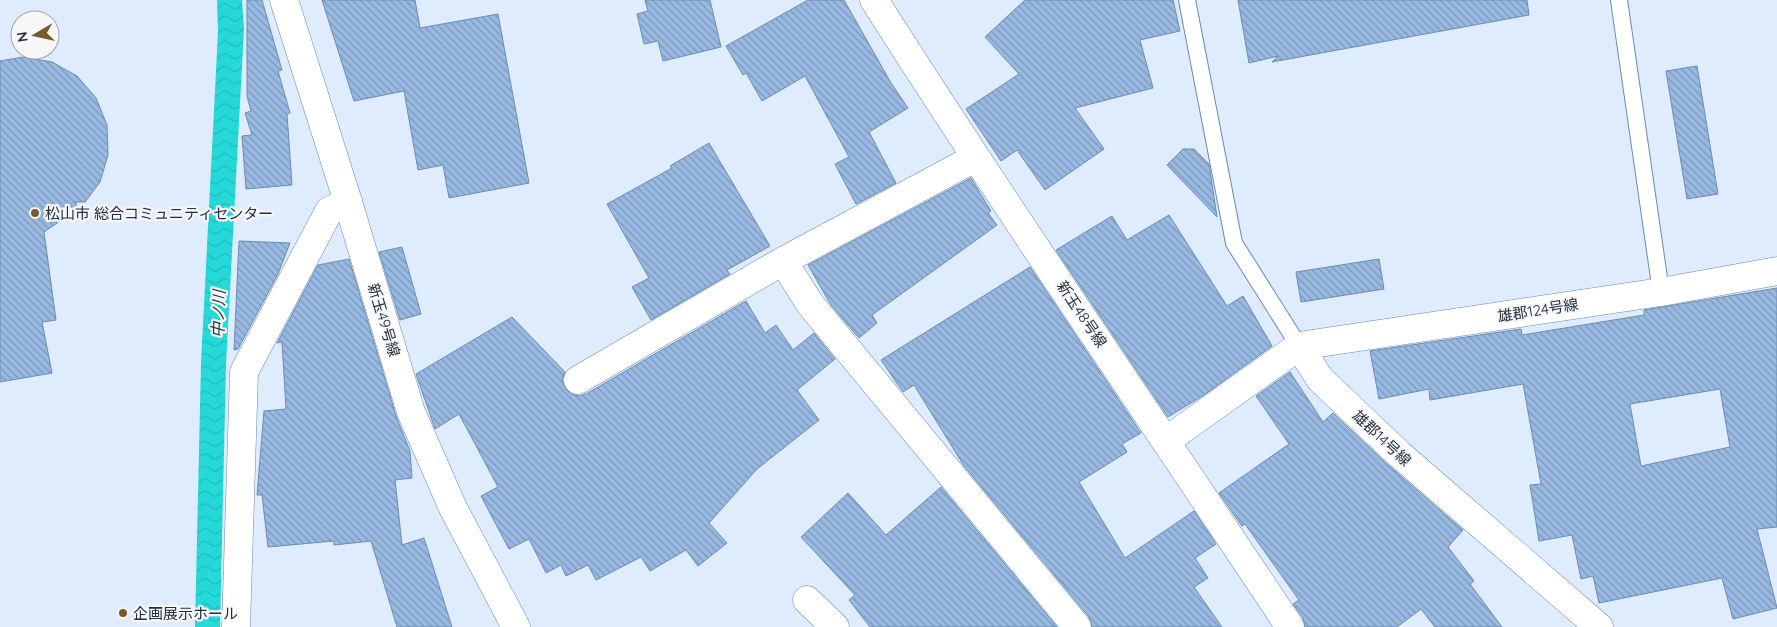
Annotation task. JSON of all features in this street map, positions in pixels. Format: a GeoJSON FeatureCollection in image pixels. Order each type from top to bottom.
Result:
{"type":"FeatureCollection","features":[{"type":"Feature","properties":{"kind":"street","name":"新玉49号線"},"geometry":{"type":"LineString","coordinates":[[284,0],[348,202],[411,412],[453,508],[516,627]]}},
{"type":"Feature","properties":{"kind":"street","name":"新玉48号線"},"geometry":{"type":"LineString","coordinates":[[874,0],[974,158],[1038,248],[1290,627]]}},
{"type":"Feature","properties":{"kind":"street"},"geometry":{"type":"LineString","coordinates":[[578,380],[783,261],[974,158]]}},
{"type":"Feature","properties":{"kind":"street"},"geometry":{"type":"LineString","coordinates":[[236,627],[244,372],[329,211],[348,202]]}},
{"type":"Feature","properties":{"kind":"street"},"geometry":{"type":"LineString","coordinates":[[783,261],[810,304],[1077,627]]}},
{"type":"Feature","properties":{"kind":"street","name":"雄郡124号線"},"geometry":{"type":"LineString","coordinates":[[1299,346],[1660,292],[1777,271]]}},
{"type":"Feature","properties":{"kind":"street"},"geometry":{"type":"LineString","coordinates":[[1166,441],[1299,346]]}},
{"type":"Feature","properties":{"kind":"street","name":"雄郡14号線"},"geometry":{"type":"LineString","coordinates":[[1299,346],[1320,379],[1398,454],[1599,627]]}},
{"type":"Feature","properties":{"kind":"street"},"geometry":{"type":"LineString","coordinates":[[807,600],[835,627]]}},
{"type":"Feature","properties":{"kind":"lane"},"geometry":{"type":"LineString","coordinates":[[1188,0],[1234,243],[1299,346]]}},
{"type":"Feature","properties":{"kind":"lane"},"geometry":{"type":"LineString","coordinates":[[1619,0],[1660,292]]}},
{"type":"Feature","properties":{"kind":"water","name":"中ノ川"},"geometry":{"type":"Polygon","coordinates":[[[217,0],[242,0],[244,29],[226,364],[220,627],[195,627],[201,363],[218,32],[217,0]]]}},
{"type":"Feature","properties":{"kind":"building"},"geometry":{"type":"Polygon","coordinates":[[[247,0],[262,0],[282,70],[278,71],[290,113],[287,114],[292,185],[246,189],[242,136],[252,135],[245,113],[251,111],[247,96],[247,0]]]}},
{"type":"Feature","properties":{"kind":"building"},"geometry":{"type":"Polygon","coordinates":[[[322,0],[415,0],[420,28],[498,14],[529,183],[449,198],[443,165],[418,170],[404,91],[354,101],[322,0]]]}},
{"type":"Feature","properties":{"kind":"building"},"geometry":{"type":"Polygon","coordinates":[[[645,0],[710,0],[721,47],[663,61],[658,41],[644,44],[637,14],[648,11],[645,0]]]}},
{"type":"Feature","properties":{"kind":"building"},"geometry":{"type":"Polygon","coordinates":[[[808,0],[844,0],[891,83],[908,108],[869,132],[896,183],[856,204],[835,164],[849,157],[805,76],[762,101],[746,73],[743,75],[726,46],[808,0]]]}},
{"type":"Feature","properties":{"kind":"building"},"geometry":{"type":"Polygon","coordinates":[[[1025,0],[1173,0],[1180,31],[1140,40],[1153,88],[1075,108],[1104,149],[1045,190],[1017,150],[1001,161],[966,109],[1019,74],[985,37],[1025,0]]]}},
{"type":"Feature","properties":{"kind":"building"},"geometry":{"type":"Polygon","coordinates":[[[1238,0],[1527,0],[1529,15],[1272,62],[1278,56],[1249,63],[1238,0]]]}},
{"type":"Feature","properties":{"kind":"building","name":"松山市 総合コミュニティセンター"},"geometry":{"type":"Polygon","coordinates":[[[10,59],[52,62],[77,76],[96,98],[107,125],[108,155],[100,182],[85,202],[76,202],[76,210],[44,232],[56,320],[42,322],[52,373],[0,382],[0,61],[10,59]]]}},
{"type":"Feature","properties":{"kind":"building"},"geometry":{"type":"Polygon","coordinates":[[[1697,66],[1718,194],[1687,199],[1666,71],[1697,66]]]}},
{"type":"Feature","properties":{"kind":"building"},"geometry":{"type":"Polygon","coordinates":[[[709,143],[770,246],[727,270],[730,274],[651,320],[632,287],[649,278],[607,204],[672,168],[670,166],[709,143]]]}},
{"type":"Feature","properties":{"kind":"building"},"geometry":{"type":"Polygon","coordinates":[[[1183,149],[1194,149],[1209,164],[1217,217],[1167,165],[1183,149]]]}},
{"type":"Feature","properties":{"kind":"building"},"geometry":{"type":"Polygon","coordinates":[[[971,178],[991,211],[988,213],[997,225],[872,315],[877,323],[859,338],[831,305],[808,265],[971,178]]]}},
{"type":"Feature","properties":{"kind":"building"},"geometry":{"type":"Polygon","coordinates":[[[1169,215],[1227,306],[1243,296],[1272,346],[1204,395],[1168,417],[1056,250],[1112,216],[1127,240],[1169,215]]]}},
{"type":"Feature","properties":{"kind":"building"},"geometry":{"type":"Polygon","coordinates":[[[239,241],[290,243],[278,274],[238,349],[234,350],[239,241]]]}},
{"type":"Feature","properties":{"kind":"building"},"geometry":{"type":"Polygon","coordinates":[[[402,247],[421,314],[400,320],[379,252],[402,247]]]}},
{"type":"Feature","properties":{"kind":"building"},"geometry":{"type":"Polygon","coordinates":[[[349,259],[396,416],[410,451],[412,478],[395,480],[402,545],[424,538],[452,627],[397,627],[371,541],[334,545],[334,541],[268,547],[262,495],[257,495],[264,411],[286,409],[282,342],[277,343],[318,265],[349,259]]]}},
{"type":"Feature","properties":{"kind":"building"},"geometry":{"type":"Polygon","coordinates":[[[1379,259],[1384,289],[1301,302],[1296,272],[1379,259]]]}},
{"type":"Feature","properties":{"kind":"building"},"geometry":{"type":"Polygon","coordinates":[[[1030,267],[1141,433],[1122,444],[1127,452],[1079,482],[1125,558],[1194,511],[1216,544],[1195,558],[1208,578],[1194,587],[1222,627],[1092,627],[1089,617],[964,466],[914,385],[903,392],[881,360],[1030,267]]]}},
{"type":"Feature","properties":{"kind":"building"},"geometry":{"type":"Polygon","coordinates":[[[1777,288],[1777,527],[1757,529],[1777,608],[1733,619],[1722,578],[1599,603],[1593,576],[1581,579],[1572,535],[1539,541],[1530,485],[1541,484],[1523,384],[1430,400],[1429,389],[1379,399],[1370,351],[1521,329],[1522,335],[1644,315],[1644,310],[1777,288]],[[1720,389],[1630,404],[1641,466],[1730,447],[1720,389]]]}},
{"type":"Feature","properties":{"kind":"building"},"geometry":{"type":"Polygon","coordinates":[[[746,301],[765,333],[776,325],[793,350],[814,333],[835,359],[797,390],[819,420],[757,469],[709,523],[727,543],[698,566],[686,550],[650,571],[641,557],[596,580],[588,565],[566,576],[561,565],[546,573],[529,539],[509,549],[481,496],[498,487],[459,414],[435,429],[416,374],[512,317],[565,372],[562,380],[565,388],[571,394],[579,396],[586,394],[746,301]]]}},
{"type":"Feature","properties":{"kind":"building"},"geometry":{"type":"Polygon","coordinates":[[[1290,372],[1323,422],[1333,413],[1388,465],[1463,530],[1448,547],[1474,581],[1470,584],[1502,627],[1435,627],[1421,609],[1397,627],[1305,627],[1303,618],[1293,604],[1299,600],[1245,524],[1242,526],[1219,493],[1289,444],[1256,396],[1290,372]]]}},
{"type":"Feature","properties":{"kind":"building"},"geometry":{"type":"Polygon","coordinates":[[[941,487],[1057,627],[870,627],[849,600],[855,595],[801,537],[848,493],[886,535],[941,487]]]}},
{"type":"Feature","properties":{"kind":"place","name":"松山市 総合コミュニティセンター"},"geometry":{"type":"Point","coordinates":[35,213]}},
{"type":"Feature","properties":{"kind":"place","name":"企画展示ホール"},"geometry":{"type":"Point","coordinates":[123,613]}}]}
